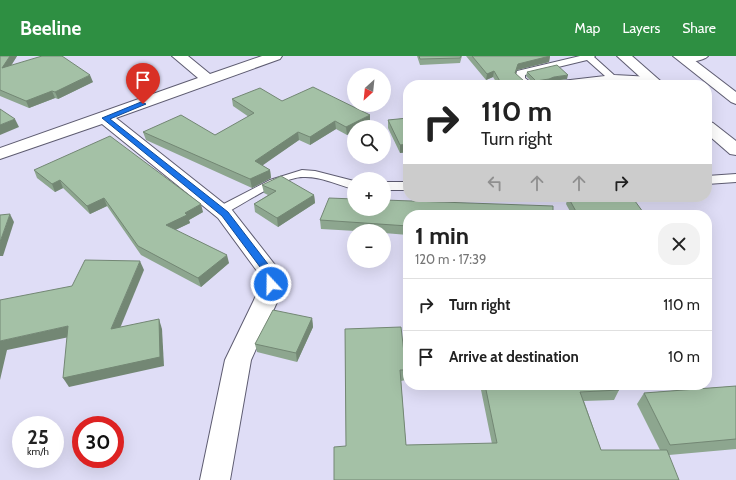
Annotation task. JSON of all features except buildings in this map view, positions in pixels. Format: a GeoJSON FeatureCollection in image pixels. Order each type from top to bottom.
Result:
{"type":"FeatureCollection","features":[{"type":"Feature","properties":{"kind":"main road"},"geometry":{"type":"LineString","coordinates":[[179,56],[208,79]]}},
{"type":"Feature","properties":{"kind":"main road"},"geometry":{"type":"LineString","coordinates":[[0,154],[105,118],[208,79],[275,56]]}},
{"type":"Feature","properties":{"kind":"main road"},"geometry":{"type":"LineString","coordinates":[[624,56],[652,80]]}},
{"type":"Feature","properties":{"kind":"main road"},"geometry":{"type":"LineString","coordinates":[[682,57],[712,80]]}},
{"type":"Feature","properties":{"kind":"main road"},"geometry":{"type":"LineString","coordinates":[[712,80],[736,99]]}},
{"type":"Feature","properties":{"kind":"main road"},"geometry":{"type":"LineString","coordinates":[[105,118],[220,210],[268,270],[271,284],[266,300],[238,360],[214,480]]}},
{"type":"Feature","properties":{"kind":"main road"},"geometry":{"type":"LineString","coordinates":[[712,130],[736,150]]}},
{"type":"Feature","properties":{"kind":"lane"},"geometry":{"type":"LineString","coordinates":[[682,57],[704,56]]}},
{"type":"Feature","properties":{"kind":"lane"},"geometry":{"type":"LineString","coordinates":[[522,80],[519,74],[523,71],[590,57],[613,79]]}},
{"type":"Feature","properties":{"kind":"lane"},"geometry":{"type":"LineString","coordinates":[[603,80],[622,77],[638,80]]}},
{"type":"Feature","properties":{"kind":"lane"},"geometry":{"type":"LineString","coordinates":[[220,210],[288,177],[301,173],[316,174],[347,183]]}},
{"type":"Feature","properties":{"kind":"lane"},"geometry":{"type":"LineString","coordinates":[[712,180],[736,178]]}},
{"type":"Feature","properties":{"kind":"lane"},"geometry":{"type":"LineString","coordinates":[[391,186],[403,186]]}},
{"type":"Feature","properties":{"kind":"route"},"geometry":{"type":"LineString","coordinates":[[143,104],[105,118],[162,166],[225,214],[268,270],[271,284]]}}]}
